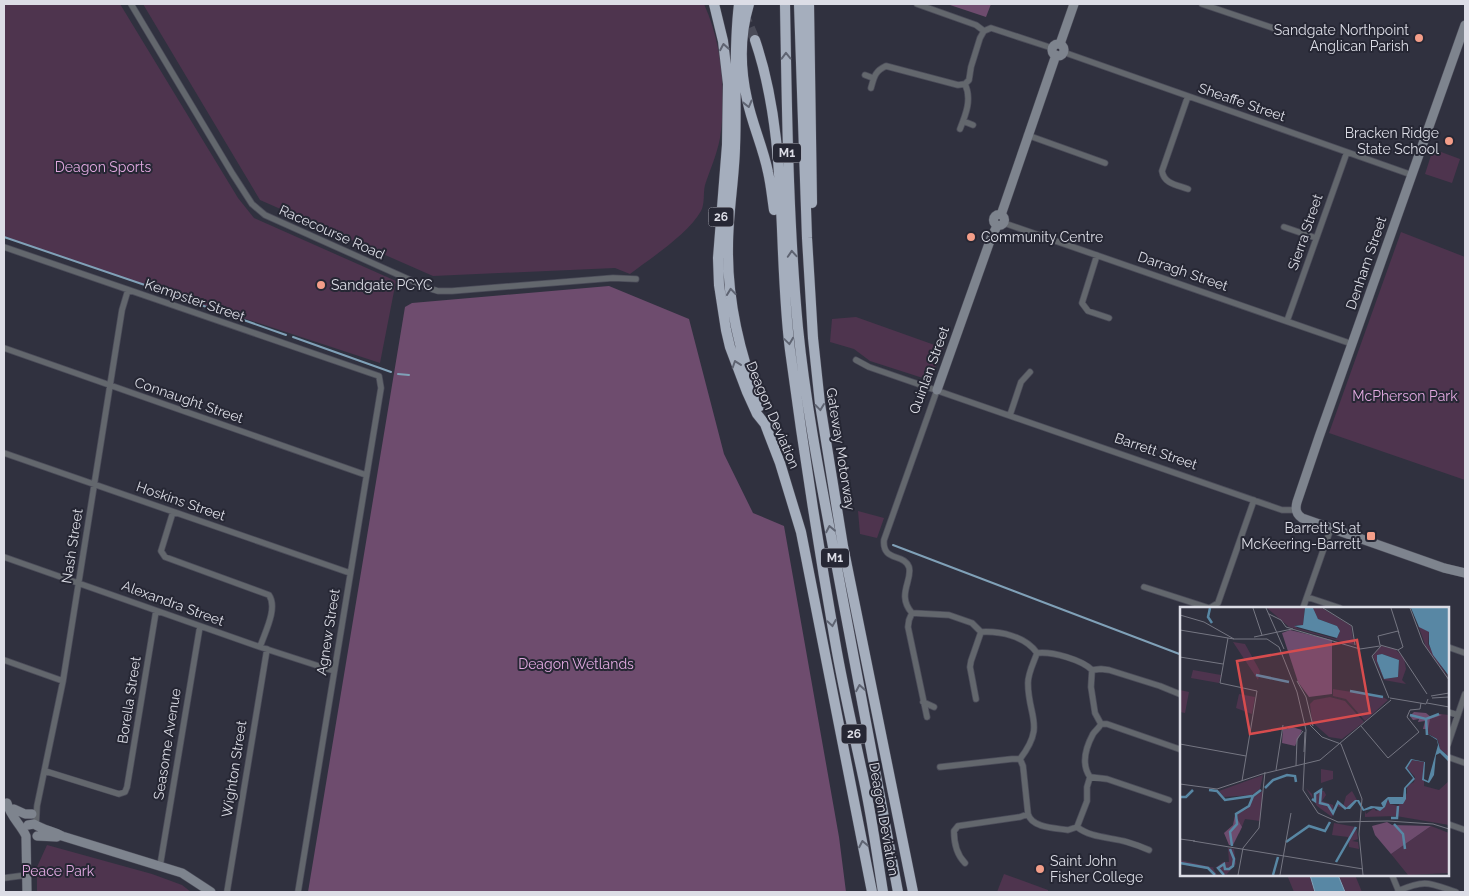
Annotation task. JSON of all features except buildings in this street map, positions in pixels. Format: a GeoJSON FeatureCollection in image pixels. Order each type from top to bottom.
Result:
{"type":"FeatureCollection","features":[{"type":"Feature","properties":{"kind":"highway","name":"Deagon Deviation"},"geometry":{"type":"LineString","coordinates":[[714,4],[723,41],[728,84],[726,165],[719,232],[719,285],[730,347],[746,392],[757,414],[765,424],[780,463],[801,532],[872,892]]}},
{"type":"Feature","properties":{"kind":"highway"},"geometry":{"type":"LineString","coordinates":[[739,4],[735,40],[735,148],[728,240],[728,268],[739,342],[765,424]]}},
{"type":"Feature","properties":{"kind":"highway"},"geometry":{"type":"LineString","coordinates":[[749,4],[743,38],[744,81],[751,116],[768,172],[785,298]]}},
{"type":"Feature","properties":{"kind":"highway","name":"Gateway Motorway"},"geometry":{"type":"LineString","coordinates":[[785,4],[790,232],[803,363],[816,457],[898,892]]}},
{"type":"Feature","properties":{"kind":"highway","name":"Gateway Motorway"},"geometry":{"type":"LineString","coordinates":[[799,4],[807,238],[817,377],[833,492],[913,892]]}},
{"type":"Feature","properties":{"kind":"highway"},"geometry":{"type":"LineString","coordinates":[[807,238],[812,222],[809,4]]}},
{"type":"Feature","properties":{"kind":"highway","name":"Deagon Deviation"},"geometry":{"type":"LineString","coordinates":[[755,40],[767,84],[778,152],[785,298],[796,394],[832,622],[864,782],[883,892]]}},
{"type":"Feature","properties":{"kind":"street","name":"Racecourse Road"},"geometry":{"type":"LineString","coordinates":[[131,4],[249,201],[258,211],[270,218],[422,286],[438,291],[613,278],[636,279]]}},
{"type":"Feature","properties":{"kind":"street"},"geometry":{"type":"LineString","coordinates":[[871,88],[873,78],[878,69],[886,66],[958,85],[965,84],[969,80],[971,67],[984,31],[976,25],[917,4]]}},
{"type":"Feature","properties":{"kind":"street","name":"Quinlan Street"},"geometry":{"type":"LineString","coordinates":[[912,613],[908,609],[905,596],[909,567],[905,561],[887,553],[884,546],[987,250],[1001,221],[1027,135],[1074,4]]}},
{"type":"Feature","properties":{"kind":"street"},"geometry":{"type":"LineString","coordinates":[[1202,4],[1278,30]]}},
{"type":"Feature","properties":{"kind":"street","name":"Denham Street"},"geometry":{"type":"LineString","coordinates":[[1296,510],[1297,502],[1352,344],[1465,25]]}},
{"type":"Feature","properties":{"kind":"street","name":"Sheaffe Street"},"geometry":{"type":"LineString","coordinates":[[984,31],[991,28],[1058,50],[1412,175]]}},
{"type":"Feature","properties":{"kind":"street"},"geometry":{"type":"LineString","coordinates":[[865,76],[873,78]]}},
{"type":"Feature","properties":{"kind":"street"},"geometry":{"type":"LineString","coordinates":[[960,129],[967,110],[969,93],[965,84]]}},
{"type":"Feature","properties":{"kind":"street"},"geometry":{"type":"LineString","coordinates":[[1188,96],[1162,171],[1165,180],[1188,189]]}},
{"type":"Feature","properties":{"kind":"street"},"geometry":{"type":"LineString","coordinates":[[963,121],[973,125]]}},
{"type":"Feature","properties":{"kind":"street"},"geometry":{"type":"LineString","coordinates":[[1027,135],[1105,163]]}},
{"type":"Feature","properties":{"kind":"street","name":"Sierra Street"},"geometry":{"type":"LineString","coordinates":[[1287,322],[1347,152]]}},
{"type":"Feature","properties":{"kind":"street","name":"Darragh Street"},"geometry":{"type":"LineString","coordinates":[[1001,221],[1352,344]]}},
{"type":"Feature","properties":{"kind":"street"},"geometry":{"type":"LineString","coordinates":[[1284,227],[1316,238]]}},
{"type":"Feature","properties":{"kind":"street","name":"Kempster Street"},"geometry":{"type":"LineString","coordinates":[[4,247],[378,376]]}},
{"type":"Feature","properties":{"kind":"street"},"geometry":{"type":"LineString","coordinates":[[1097,255],[1082,303],[1088,311],[1109,318]]}},
{"type":"Feature","properties":{"kind":"street","name":"Nash Street"},"geometry":{"type":"LineString","coordinates":[[32,830],[63,681],[122,310],[128,290]]}},
{"type":"Feature","properties":{"kind":"street","name":"Connaught Street"},"geometry":{"type":"LineString","coordinates":[[4,348],[366,474]]}},
{"type":"Feature","properties":{"kind":"street","name":"Barrett Street"},"geometry":{"type":"LineString","coordinates":[[856,360],[869,367],[1282,510],[1296,510],[1300,516],[1331,528],[1444,568],[1465,573]]}},
{"type":"Feature","properties":{"kind":"street"},"geometry":{"type":"LineString","coordinates":[[1010,415],[1021,382],[1030,372]]}},
{"type":"Feature","properties":{"kind":"street","name":"Agnew Street"},"geometry":{"type":"LineString","coordinates":[[298,892],[381,388],[378,376]]}},
{"type":"Feature","properties":{"kind":"street","name":"Hoskins Street"},"geometry":{"type":"LineString","coordinates":[[4,453],[350,573]]}},
{"type":"Feature","properties":{"kind":"street"},"geometry":{"type":"LineString","coordinates":[[1212,607],[1218,603],[1254,500]]}},
{"type":"Feature","properties":{"kind":"street"},"geometry":{"type":"LineString","coordinates":[[173,512],[160,551],[165,557],[269,594],[273,600],[260,647]]}},
{"type":"Feature","properties":{"kind":"street"},"geometry":{"type":"LineString","coordinates":[[1303,607],[1331,528]]}},
{"type":"Feature","properties":{"kind":"street","name":"Alexandra Street"},"geometry":{"type":"LineString","coordinates":[[4,557],[267,650],[334,671]]}},
{"type":"Feature","properties":{"kind":"street","name":"Barrett Street"},"geometry":{"type":"LineString","coordinates":[[1444,568],[1465,579]]}},
{"type":"Feature","properties":{"kind":"street"},"geometry":{"type":"LineString","coordinates":[[1144,586],[1207,607]]}},
{"type":"Feature","properties":{"kind":"street"},"geometry":{"type":"LineString","coordinates":[[1307,597],[1337,607]]}},
{"type":"Feature","properties":{"kind":"street","name":"Borella Street"},"geometry":{"type":"LineString","coordinates":[[45,772],[119,794],[125,792],[156,611]]}},
{"type":"Feature","properties":{"kind":"street"},"geometry":{"type":"LineString","coordinates":[[927,717],[908,627],[912,613],[948,615],[972,623],[981,632],[997,632],[1025,642],[1031,645],[1037,653]]}},
{"type":"Feature","properties":{"kind":"street","name":"Seasome Avenue"},"geometry":{"type":"LineString","coordinates":[[160,866],[200,626]]}},
{"type":"Feature","properties":{"kind":"street"},"geometry":{"type":"LineString","coordinates":[[976,700],[970,667],[981,632]]}},
{"type":"Feature","properties":{"kind":"street"},"geometry":{"type":"LineString","coordinates":[[1449,646],[1465,653]]}},
{"type":"Feature","properties":{"kind":"street","name":"Wighton Street"},"geometry":{"type":"LineString","coordinates":[[227,892],[267,650]]}},
{"type":"Feature","properties":{"kind":"street"},"geometry":{"type":"LineString","coordinates":[[1037,653],[1047,652],[1087,665],[1092,670],[1091,687],[1094,712],[1101,724]]}},
{"type":"Feature","properties":{"kind":"street"},"geometry":{"type":"LineString","coordinates":[[940,767],[1020,759],[1026,752],[1034,734],[1035,724],[1028,684],[1037,653]]}},
{"type":"Feature","properties":{"kind":"street"},"geometry":{"type":"LineString","coordinates":[[4,660],[63,681]]}},
{"type":"Feature","properties":{"kind":"street"},"geometry":{"type":"LineString","coordinates":[[1092,670],[1109,670],[1180,694]]}},
{"type":"Feature","properties":{"kind":"street"},"geometry":{"type":"LineString","coordinates":[[1449,741],[1465,697]]}},
{"type":"Feature","properties":{"kind":"street"},"geometry":{"type":"LineString","coordinates":[[923,702],[934,707]]}},
{"type":"Feature","properties":{"kind":"street"},"geometry":{"type":"LineString","coordinates":[[1449,712],[1458,715]]}},
{"type":"Feature","properties":{"kind":"street"},"geometry":{"type":"LineString","coordinates":[[1101,724],[1106,724],[1180,749]]}},
{"type":"Feature","properties":{"kind":"street"},"geometry":{"type":"LineString","coordinates":[[1101,724],[1094,732],[1085,756],[1084,763],[1090,777],[1107,779],[1169,800]]}},
{"type":"Feature","properties":{"kind":"street"},"geometry":{"type":"LineString","coordinates":[[1449,757],[1465,763]]}},
{"type":"Feature","properties":{"kind":"street"},"geometry":{"type":"LineString","coordinates":[[1020,759],[1023,766],[1030,819],[1037,824],[1068,830],[1077,827]]}},
{"type":"Feature","properties":{"kind":"street"},"geometry":{"type":"LineString","coordinates":[[1077,827],[1087,801],[1087,787],[1090,777]]}},
{"type":"Feature","properties":{"kind":"street"},"geometry":{"type":"LineString","coordinates":[[5,802],[32,830]]}},
{"type":"Feature","properties":{"kind":"street"},"geometry":{"type":"LineString","coordinates":[[5,802],[8,810],[32,830],[54,832],[190,876],[211,892]]}},
{"type":"Feature","properties":{"kind":"street"},"geometry":{"type":"LineString","coordinates":[[14,810],[25,814],[35,810]]}},
{"type":"Feature","properties":{"kind":"street","name":"Nash Street"},"geometry":{"type":"LineString","coordinates":[[32,830],[35,810]]}},
{"type":"Feature","properties":{"kind":"street"},"geometry":{"type":"LineString","coordinates":[[965,863],[959,857],[954,838],[954,831],[958,826],[1020,817],[1028,814]]}},
{"type":"Feature","properties":{"kind":"street"},"geometry":{"type":"LineString","coordinates":[[1449,824],[1465,830]]}},
{"type":"Feature","properties":{"kind":"street"},"geometry":{"type":"LineString","coordinates":[[1077,827],[1092,835],[1128,842],[1149,850]]}},
{"type":"Feature","properties":{"kind":"street"},"geometry":{"type":"LineString","coordinates":[[27,892],[27,857],[32,830]]}},
{"type":"Feature","properties":{"kind":"street"},"geometry":{"type":"LineString","coordinates":[[4,878],[27,876]]}},
{"type":"Feature","properties":{"kind":"street"},"geometry":{"type":"LineString","coordinates":[[1392,876],[1398,892],[1414,884],[1425,882],[1456,892]]}},
{"type":"Feature","properties":{"kind":"green space","name":"Deagon Sports"},"geometry":{"type":"Polygon","coordinates":[[[4,4],[120,4],[238,198],[254,218],[396,281],[380,363],[4,237],[4,4]]]}},
{"type":"Feature","properties":{"kind":"green space"},"geometry":{"type":"Polygon","coordinates":[[[143,4],[704,4],[719,52],[723,104],[720,138],[705,185],[701,211],[678,237],[630,274],[615,268],[433,276],[260,200],[143,4]]]}},
{"type":"Feature","properties":{"kind":"green space"},"geometry":{"type":"Polygon","coordinates":[[[947,4],[991,4],[986,17],[947,4]]]}},
{"type":"Feature","properties":{"kind":"green space"},"geometry":{"type":"Polygon","coordinates":[[[1433,149],[1460,159],[1452,183],[1425,174],[1433,149]]]}},
{"type":"Feature","properties":{"kind":"green space","name":"McPherson Park"},"geometry":{"type":"Polygon","coordinates":[[[1401,232],[1465,257],[1465,480],[1329,433],[1401,232]]]}},
{"type":"Feature","properties":{"kind":"green space","name":"Deagon Wetlands"},"geometry":{"type":"Polygon","coordinates":[[[609,286],[689,319],[724,454],[753,513],[784,526],[839,837],[846,892],[308,892],[405,307],[412,303],[609,286]]]}},
{"type":"Feature","properties":{"kind":"green space"},"geometry":{"type":"Polygon","coordinates":[[[856,317],[943,348],[932,376],[926,379],[870,361],[854,349],[830,342],[832,319],[856,317]]]}},
{"type":"Feature","properties":{"kind":"green space"},"geometry":{"type":"Polygon","coordinates":[[[858,511],[884,518],[877,538],[860,534],[858,511]]]}},
{"type":"Feature","properties":{"kind":"green space","name":"Peace Park"},"geometry":{"type":"Polygon","coordinates":[[[47,845],[152,874],[182,885],[191,892],[37,892],[37,867],[47,845]]]}},
{"type":"Feature","properties":{"kind":"green space"},"geometry":{"type":"Polygon","coordinates":[[[1004,874],[1048,890],[1048,892],[997,892],[1004,874]]]}},
{"type":"Feature","properties":{"kind":"green space"},"geometry":{"type":"Polygon","coordinates":[[[1287,876],[1355,876],[1362,892],[1294,892],[1287,876]]]}},
{"type":"Feature","properties":{"kind":"water"},"geometry":{"type":"Polygon","coordinates":[[[1310,876],[1338,876],[1345,892],[1315,892],[1310,876]]]}},
{"type":"Feature","properties":{"kind":"waterway"},"geometry":{"type":"LineString","coordinates":[[4,237],[183,298]]}},
{"type":"Feature","properties":{"kind":"waterway"},"geometry":{"type":"LineString","coordinates":[[187,300],[286,335]]}},
{"type":"Feature","properties":{"kind":"waterway"},"geometry":{"type":"LineString","coordinates":[[293,337],[391,372]]}},
{"type":"Feature","properties":{"kind":"waterway"},"geometry":{"type":"LineString","coordinates":[[398,374],[409,375]]}},
{"type":"Feature","properties":{"kind":"waterway"},"geometry":{"type":"LineString","coordinates":[[893,545],[1180,654]]}},
{"type":"Feature","properties":{"kind":"tunnel"},"geometry":{"type":"LineString","coordinates":[[744,14],[755,40]]}},
{"type":"Feature","properties":{"kind":"place","name":"Sandgate Northpoint Anglican Parish"},"geometry":{"type":"Point","coordinates":[1419,38]}},
{"type":"Feature","properties":{"kind":"place","name":"Bracken Ridge State School"},"geometry":{"type":"Point","coordinates":[1449,141]}},
{"type":"Feature","properties":{"kind":"place","name":"Community Centre"},"geometry":{"type":"Point","coordinates":[971,237]}},
{"type":"Feature","properties":{"kind":"place","name":"Sandgate PCYC"},"geometry":{"type":"Point","coordinates":[321,285]}},
{"type":"Feature","properties":{"kind":"place","name":"Barrett St at McKeering-Barrett"},"geometry":{"type":"Point","coordinates":[1371,536]}},
{"type":"Feature","properties":{"kind":"place","name":"Saint John Fisher College"},"geometry":{"type":"Point","coordinates":[1040,869]}}]}
